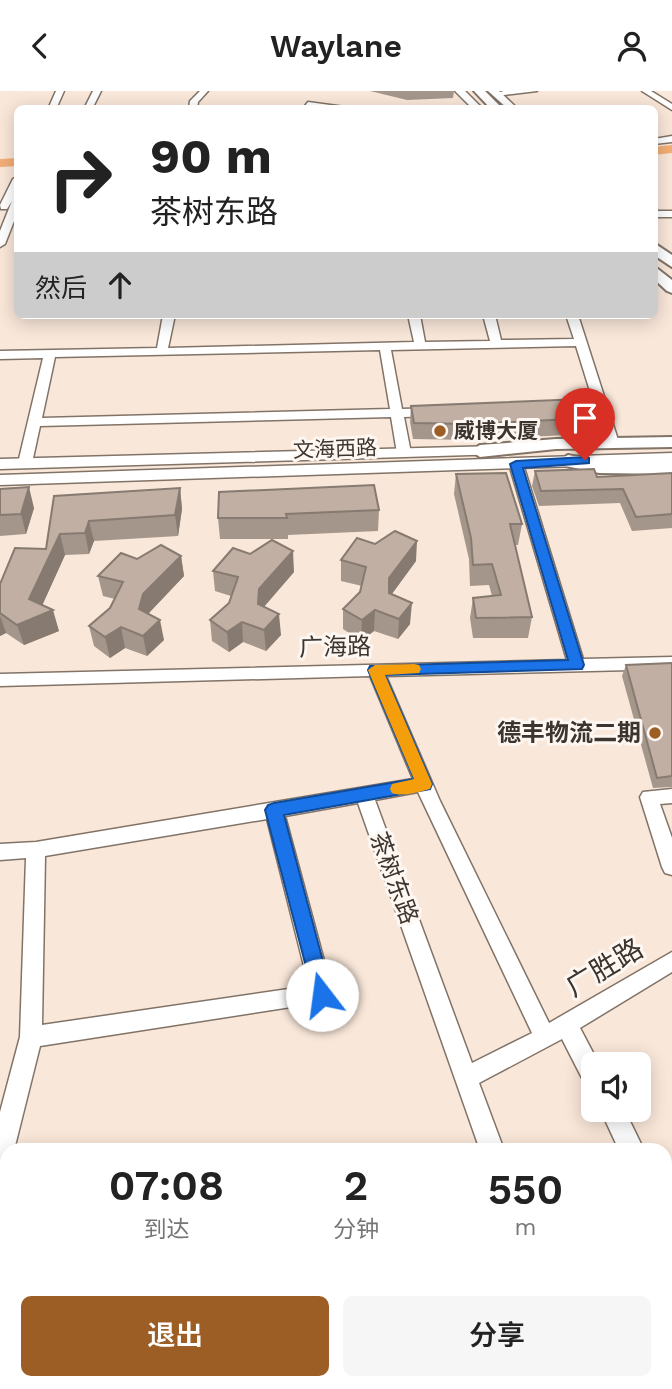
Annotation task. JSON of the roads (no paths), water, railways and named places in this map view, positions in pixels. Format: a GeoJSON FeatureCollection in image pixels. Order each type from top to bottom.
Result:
{"type":"FeatureCollection","features":[{"type":"Feature","properties":{"kind":"highway"},"geometry":{"type":"LineString","coordinates":[[469,91],[484,105]]}},
{"type":"Feature","properties":{"kind":"highway"},"geometry":{"type":"LineString","coordinates":[[478,91],[494,105]]}},
{"type":"Feature","properties":{"kind":"highway"},"geometry":{"type":"LineString","coordinates":[[658,251],[672,263]]}},
{"type":"Feature","properties":{"kind":"highway"},"geometry":{"type":"LineString","coordinates":[[658,274],[672,288]]}},
{"type":"Feature","properties":{"kind":"highway"},"geometry":{"type":"LineString","coordinates":[[480,451],[556,444],[672,442]]}},
{"type":"Feature","properties":{"kind":"highway"},"geometry":{"type":"LineString","coordinates":[[569,461],[599,467],[672,468]]}},
{"type":"Feature","properties":{"kind":"main road"},"geometry":{"type":"LineString","coordinates":[[460,91],[475,105]]}},
{"type":"Feature","properties":{"kind":"main road"},"geometry":{"type":"LineString","coordinates":[[495,92],[510,105]]}},
{"type":"Feature","properties":{"kind":"main road","name":"文海西路"},"geometry":{"type":"LineString","coordinates":[[0,464],[480,451],[672,449]]}},
{"type":"Feature","properties":{"kind":"main road","name":"文海西路"},"geometry":{"type":"LineString","coordinates":[[0,480],[672,458]]}},
{"type":"Feature","properties":{"kind":"street"},"geometry":{"type":"LineString","coordinates":[[193,105],[204,91]]}},
{"type":"Feature","properties":{"kind":"street"},"geometry":{"type":"LineString","coordinates":[[495,92],[533,91]]}},
{"type":"Feature","properties":{"kind":"street"},"geometry":{"type":"LineString","coordinates":[[646,91],[672,108]]}},
{"type":"Feature","properties":{"kind":"street"},"geometry":{"type":"LineString","coordinates":[[659,99],[672,97]]}},
{"type":"Feature","properties":{"kind":"street"},"geometry":{"type":"LineString","coordinates":[[0,244],[7,228],[14,188]]}},
{"type":"Feature","properties":{"kind":"street"},"geometry":{"type":"LineString","coordinates":[[162,351],[168,319]]}},
{"type":"Feature","properties":{"kind":"street"},"geometry":{"type":"LineString","coordinates":[[415,319],[420,345]]}},
{"type":"Feature","properties":{"kind":"street"},"geometry":{"type":"LineString","coordinates":[[490,319],[496,343]]}},
{"type":"Feature","properties":{"kind":"street"},"geometry":{"type":"LineString","coordinates":[[573,319],[612,443]]}},
{"type":"Feature","properties":{"kind":"street"},"geometry":{"type":"LineString","coordinates":[[0,355],[581,342]]}},
{"type":"Feature","properties":{"kind":"street"},"geometry":{"type":"LineString","coordinates":[[385,346],[404,453]]}},
{"type":"Feature","properties":{"kind":"street"},"geometry":{"type":"LineString","coordinates":[[25,463],[50,354]]}},
{"type":"Feature","properties":{"kind":"street"},"geometry":{"type":"LineString","coordinates":[[546,409],[601,408]]}},
{"type":"Feature","properties":{"kind":"street"},"geometry":{"type":"LineString","coordinates":[[35,422],[451,411]]}},
{"type":"Feature","properties":{"kind":"street"},"geometry":{"type":"LineString","coordinates":[[516,464],[577,665]]}},
{"type":"Feature","properties":{"kind":"street","name":"广海路"},"geometry":{"type":"LineString","coordinates":[[0,680],[672,663]]}},
{"type":"Feature","properties":{"kind":"street"},"geometry":{"type":"LineString","coordinates":[[375,670],[424,784],[545,1037]]}},
{"type":"Feature","properties":{"kind":"street"},"geometry":{"type":"LineString","coordinates":[[0,852],[36,849],[424,784]]}},
{"type":"Feature","properties":{"kind":"street","name":"茶树东路"},"geometry":{"type":"LineString","coordinates":[[364,795],[490,1143]]}},
{"type":"Feature","properties":{"kind":"street"},"geometry":{"type":"LineString","coordinates":[[672,796],[649,797],[672,867]]}},
{"type":"Feature","properties":{"kind":"street"},"geometry":{"type":"LineString","coordinates":[[31,1037],[322,995],[274,810]]}},
{"type":"Feature","properties":{"kind":"street"},"geometry":{"type":"LineString","coordinates":[[4,1143],[31,1037],[36,849]]}},
{"type":"Feature","properties":{"kind":"street","name":"广胜路"},"geometry":{"type":"LineString","coordinates":[[467,1077],[545,1037],[672,961]]}},
{"type":"Feature","properties":{"kind":"street","name":"广胜路"},"geometry":{"type":"LineString","coordinates":[[566,1024],[581,1053]]}},
{"type":"Feature","properties":{"kind":"street"},"geometry":{"type":"LineString","coordinates":[[618,1122],[628,1143]]}},
{"type":"Feature","properties":{"kind":"waterway"},"geometry":{"type":"LineString","coordinates":[[658,151],[672,149]]}},
{"type":"Feature","properties":{"kind":"waterway"},"geometry":{"type":"LineString","coordinates":[[0,163],[14,162]]}},
{"type":"Feature","properties":{"kind":"place","name":"威博大厦"},"geometry":{"type":"Point","coordinates":[440,431]}},
{"type":"Feature","properties":{"kind":"place","name":"德丰物流二期"},"geometry":{"type":"Point","coordinates":[655,733]}}]}
